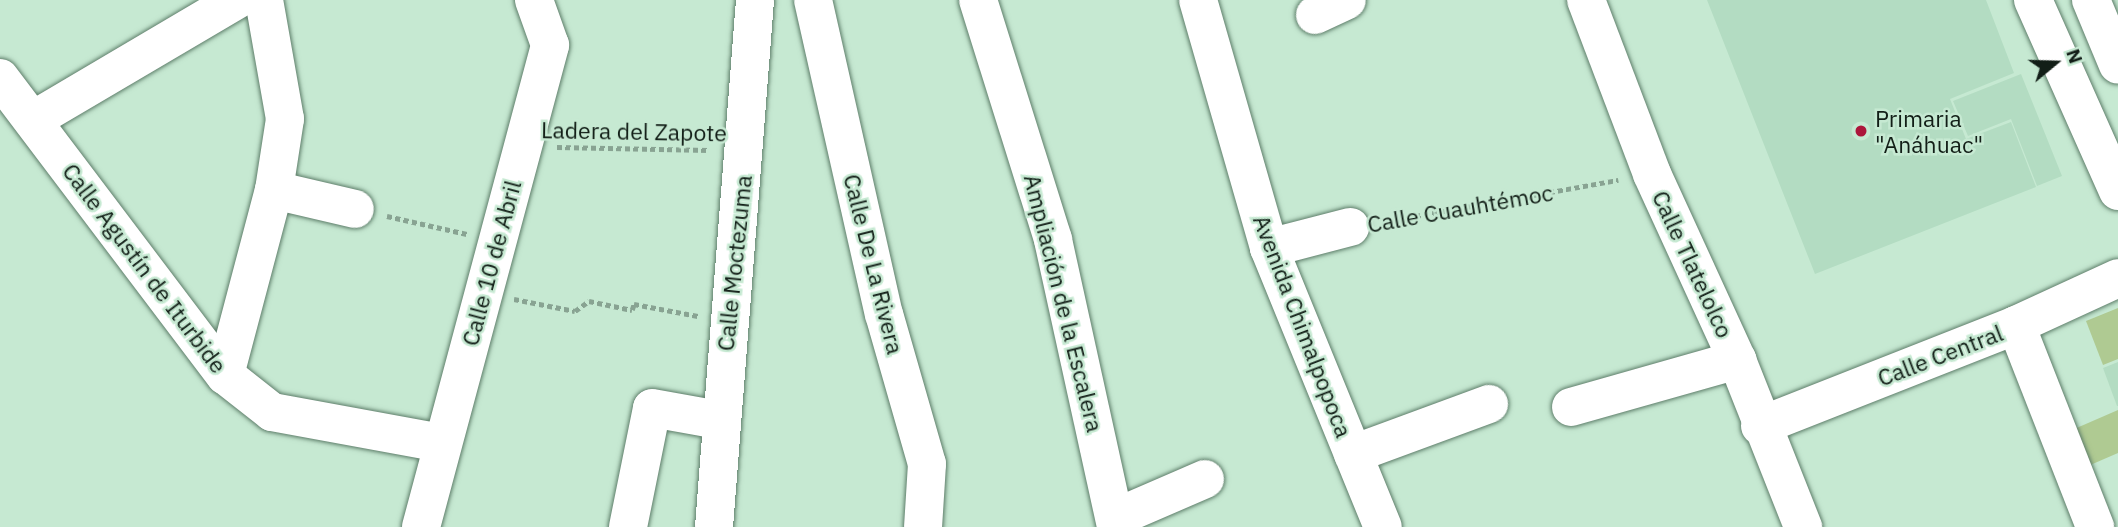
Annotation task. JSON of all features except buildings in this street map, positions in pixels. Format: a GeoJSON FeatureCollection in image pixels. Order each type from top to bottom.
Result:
{"type":"FeatureCollection","features":[{"type":"Feature","properties":{"kind":"street"},"geometry":{"type":"LineString","coordinates":[[33,120],[237,0]]}},
{"type":"Feature","properties":{"kind":"street"},"geometry":{"type":"LineString","coordinates":[[225,375],[274,190],[285,119],[264,0]]}},
{"type":"Feature","properties":{"kind":"street","name":"Calle 10 de Abril"},"geometry":{"type":"LineString","coordinates":[[421,527],[441,443],[550,45],[534,0]]}},
{"type":"Feature","properties":{"kind":"street","name":"Calle Moctezuma"},"geometry":{"type":"LineString","coordinates":[[714,527],[719,420],[745,150],[755,0]]}},
{"type":"Feature","properties":{"kind":"street","name":"Calle De La Rivera"},"geometry":{"type":"LineString","coordinates":[[813,0],[884,314],[927,464],[923,527]]}},
{"type":"Feature","properties":{"kind":"street","name":"Ampliación de la Escalera"},"geometry":{"type":"LineString","coordinates":[[978,0],[1053,240],[1116,522]]}},
{"type":"Feature","properties":{"kind":"street","name":"Avenida Chimalpopoca"},"geometry":{"type":"LineString","coordinates":[[1198,0],[1269,248],[1383,527]]}},
{"type":"Feature","properties":{"kind":"street","name":"Calle Tlatelolco"},"geometry":{"type":"LineString","coordinates":[[1586,0],[1652,174],[1737,360],[1760,426],[1803,527]]}},
{"type":"Feature","properties":{"kind":"street"},"geometry":{"type":"LineString","coordinates":[[2033,0],[2118,191]]}},
{"type":"Feature","properties":{"kind":"street"},"geometry":{"type":"LineString","coordinates":[[2091,0],[2118,65]]}},
{"type":"Feature","properties":{"kind":"street","name":"Calle Agustín de Iturbide"},"geometry":{"type":"LineString","coordinates":[[0,78],[225,375],[271,412],[441,443]]}},
{"type":"Feature","properties":{"kind":"street"},"geometry":{"type":"LineString","coordinates":[[274,190],[355,209]]}},
{"type":"Feature","properties":{"kind":"street","name":"Calle Cuauhtémoc"},"geometry":{"type":"LineString","coordinates":[[1269,248],[1350,227]]}},
{"type":"Feature","properties":{"kind":"street","name":"Calle Central"},"geometry":{"type":"LineString","coordinates":[[1760,426],[2016,325],[2118,278]]}},
{"type":"Feature","properties":{"kind":"street"},"geometry":{"type":"LineString","coordinates":[[2016,325],[2095,527]]}},
{"type":"Feature","properties":{"kind":"street"},"geometry":{"type":"LineString","coordinates":[[1572,407],[1737,360]]}},
{"type":"Feature","properties":{"kind":"street"},"geometry":{"type":"LineString","coordinates":[[1353,454],[1489,404]]}},
{"type":"Feature","properties":{"kind":"street"},"geometry":{"type":"LineString","coordinates":[[628,527],[652,408],[719,420]]}},
{"type":"Feature","properties":{"kind":"street"},"geometry":{"type":"LineString","coordinates":[[1116,522],[1205,479]]}},
{"type":"Feature","properties":{"kind":"path","name":"Ladera del Zapote"},"geometry":{"type":"LineString","coordinates":[[523,146],[745,150]]}},
{"type":"Feature","properties":{"kind":"path","name":"Calle Cuauhtémoc"},"geometry":{"type":"LineString","coordinates":[[1350,227],[1652,174]]}},
{"type":"Feature","properties":{"kind":"path"},"geometry":{"type":"LineString","coordinates":[[355,209],[472,235]]}},
{"type":"Feature","properties":{"kind":"path"},"geometry":{"type":"LineString","coordinates":[[483,293],[575,311],[589,301],[632,310],[634,304],[728,323]]}},
{"type":"Feature","properties":{"kind":"shaded area","name":"Primaria \"Anáhuac\""},"geometry":{"type":"Polygon","coordinates":[[[1707,0],[1986,0],[2014,73],[1950,99],[1966,139],[2011,122],[2036,187],[1815,274],[1707,0]]]}},
{"type":"Feature","properties":{"kind":"shaded area"},"geometry":{"type":"Polygon","coordinates":[[[2021,74],[2062,176],[2037,186],[2011,119],[1968,136],[1953,101],[2021,74]]]}},
{"type":"Feature","properties":{"kind":"shaded area"},"geometry":{"type":"Polygon","coordinates":[[[2118,362],[2118,406],[2117,406],[2103,368],[2118,362]]]}},
{"type":"Feature","properties":{"kind":"place","name":"Primaria \"Anáhuac\""},"geometry":{"type":"Point","coordinates":[1861,131]}}]}
